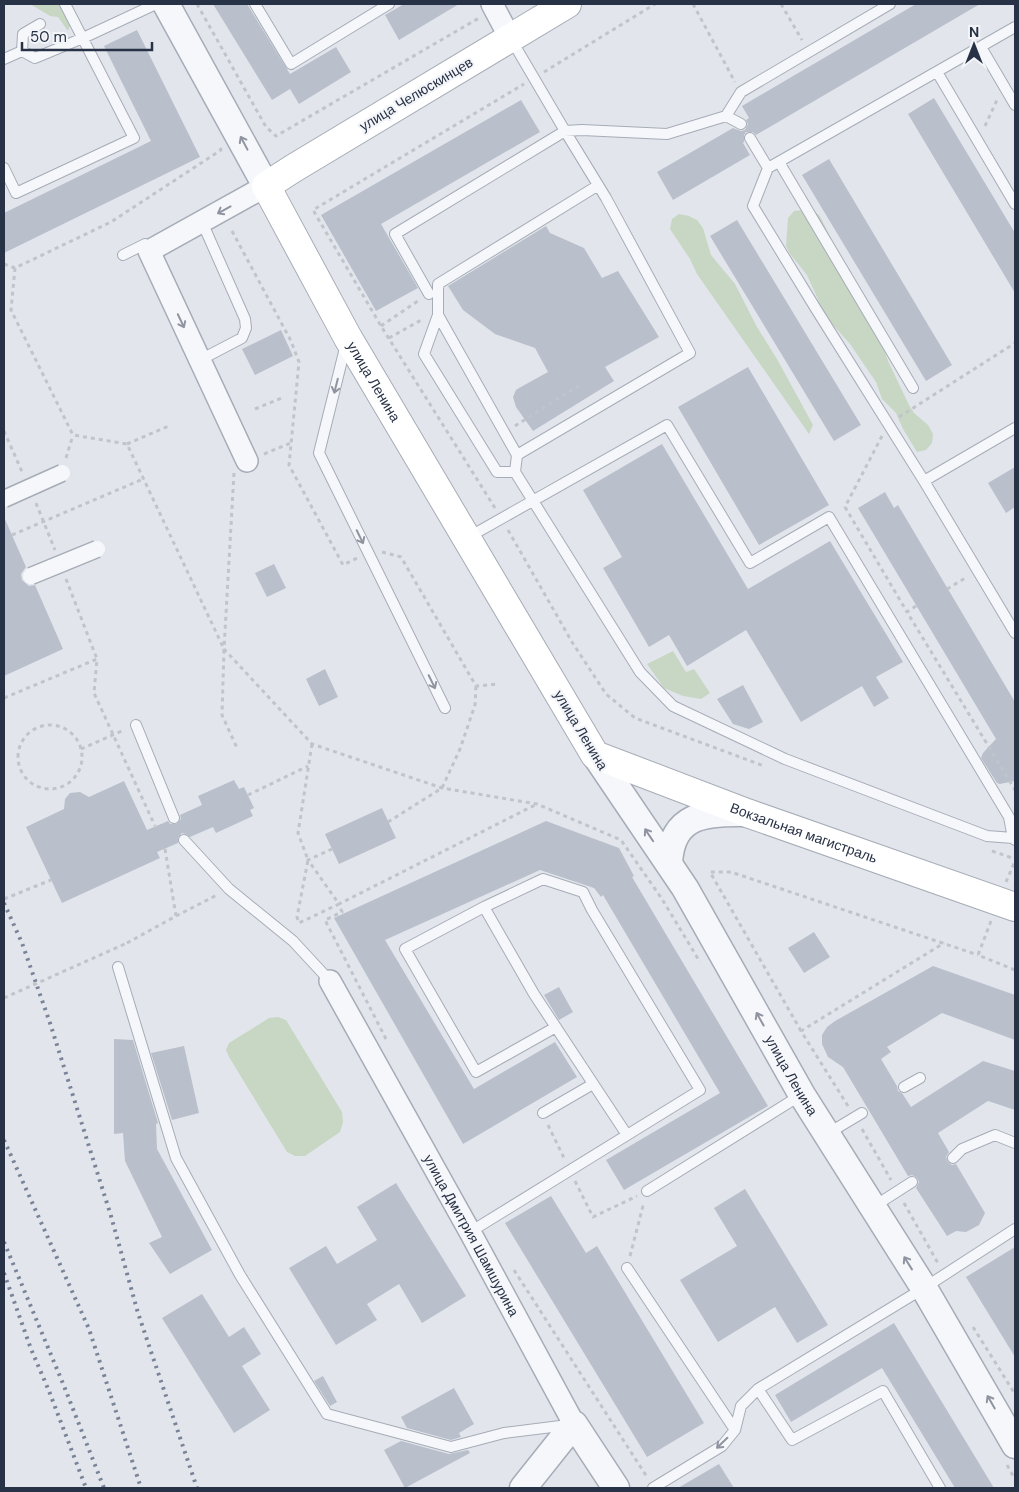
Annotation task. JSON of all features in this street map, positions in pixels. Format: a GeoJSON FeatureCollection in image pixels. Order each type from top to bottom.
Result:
{"type":"FeatureCollection","features":[{"type":"Feature","properties":{"kind":"main road","name":"улица Челюскинцев"},"geometry":{"type":"LineString","coordinates":[[266,186],[567,4]]}},
{"type":"Feature","properties":{"kind":"main road","name":"улица Ленина"},"geometry":{"type":"LineString","coordinates":[[266,186],[348,338],[595,755]]}},
{"type":"Feature","properties":{"kind":"main road","name":"Вокзальная магистраль"},"geometry":{"type":"LineString","coordinates":[[595,755],[747,813],[1015,907]]}},
{"type":"Feature","properties":{"kind":"street","name":"улица Ленина"},"geometry":{"type":"LineString","coordinates":[[166,4],[266,186]]}},
{"type":"Feature","properties":{"kind":"street"},"geometry":{"type":"LineString","coordinates":[[493,6],[510,38]]}},
{"type":"Feature","properties":{"kind":"street"},"geometry":{"type":"LineString","coordinates":[[248,461],[148,251],[266,186]]}},
{"type":"Feature","properties":{"kind":"street"},"geometry":{"type":"LineString","coordinates":[[4,499],[62,473]]}},
{"type":"Feature","properties":{"kind":"street"},"geometry":{"type":"LineString","coordinates":[[30,576],[97,549]]}},
{"type":"Feature","properties":{"kind":"street","name":"улица Ленина"},"geometry":{"type":"LineString","coordinates":[[595,755],[691,898],[802,1095],[873,1208],[933,1282],[1015,1444]]}},
{"type":"Feature","properties":{"kind":"street"},"geometry":{"type":"LineString","coordinates":[[669,864],[673,839],[683,826],[698,816],[720,812],[747,813]]}},
{"type":"Feature","properties":{"kind":"street","name":"улица Дмитрия Шамшурина"},"geometry":{"type":"LineString","coordinates":[[330,982],[470,1232],[574,1424],[616,1488]]}},
{"type":"Feature","properties":{"kind":"street"},"geometry":{"type":"LineString","coordinates":[[523,1488],[574,1424]]}},
{"type":"Feature","properties":{"kind":"lane"},"geometry":{"type":"LineString","coordinates":[[4,168],[16,193],[134,138],[65,4]]}},
{"type":"Feature","properties":{"kind":"lane"},"geometry":{"type":"LineString","coordinates":[[22,51],[35,58],[156,4]]}},
{"type":"Feature","properties":{"kind":"lane"},"geometry":{"type":"LineString","coordinates":[[255,4],[291,64],[388,4]]}},
{"type":"Feature","properties":{"kind":"lane"},"geometry":{"type":"LineString","coordinates":[[428,294],[395,234],[565,131],[667,134],[726,116],[741,92],[890,4]]}},
{"type":"Feature","properties":{"kind":"lane"},"geometry":{"type":"LineString","coordinates":[[22,51],[23,34],[40,24]]}},
{"type":"Feature","properties":{"kind":"lane"},"geometry":{"type":"LineString","coordinates":[[1015,27],[768,168],[753,206],[924,481],[1015,633]]}},
{"type":"Feature","properties":{"kind":"lane"},"geometry":{"type":"LineString","coordinates":[[510,38],[597,186],[606,198],[690,353],[518,455]]}},
{"type":"Feature","properties":{"kind":"lane"},"geometry":{"type":"LineString","coordinates":[[981,47],[1015,105]]}},
{"type":"Feature","properties":{"kind":"lane"},"geometry":{"type":"LineString","coordinates":[[4,60],[22,51]]}},
{"type":"Feature","properties":{"kind":"lane"},"geometry":{"type":"LineString","coordinates":[[937,72],[1015,204]]}},
{"type":"Feature","properties":{"kind":"lane"},"geometry":{"type":"LineString","coordinates":[[726,116],[741,124]]}},
{"type":"Feature","properties":{"kind":"lane"},"geometry":{"type":"LineString","coordinates":[[750,138],[768,168]]}},
{"type":"Feature","properties":{"kind":"lane"},"geometry":{"type":"LineString","coordinates":[[780,162],[913,388]]}},
{"type":"Feature","properties":{"kind":"lane"},"geometry":{"type":"LineString","coordinates":[[516,472],[497,472],[424,354],[438,284],[597,186]]}},
{"type":"Feature","properties":{"kind":"lane"},"geometry":{"type":"LineString","coordinates":[[200,360],[242,338],[246,328],[245,318],[202,222]]}},
{"type":"Feature","properties":{"kind":"lane"},"geometry":{"type":"LineString","coordinates":[[123,255],[145,244],[148,251]]}},
{"type":"Feature","properties":{"kind":"lane"},"geometry":{"type":"LineString","coordinates":[[433,316],[518,455],[516,472],[533,500],[640,672],[673,706],[785,759],[987,836],[1014,839],[1009,817],[829,517],[750,563],[667,425],[533,500],[466,538]]}},
{"type":"Feature","properties":{"kind":"lane"},"geometry":{"type":"LineString","coordinates":[[348,338],[319,453],[445,708]]}},
{"type":"Feature","properties":{"kind":"lane"},"geometry":{"type":"LineString","coordinates":[[924,481],[1015,428]]}},
{"type":"Feature","properties":{"kind":"lane"},"geometry":{"type":"LineString","coordinates":[[136,725],[174,818]]}},
{"type":"Feature","properties":{"kind":"lane"},"geometry":{"type":"LineString","coordinates":[[184,840],[229,889],[293,941],[330,982]]}},
{"type":"Feature","properties":{"kind":"lane"},"geometry":{"type":"LineString","coordinates":[[470,1232],[700,1090],[583,892],[543,878],[405,949],[476,1072],[556,1027]]}},
{"type":"Feature","properties":{"kind":"lane"},"geometry":{"type":"LineString","coordinates":[[484,907],[534,994],[627,1135]]}},
{"type":"Feature","properties":{"kind":"lane"},"geometry":{"type":"LineString","coordinates":[[118,967],[176,1158],[240,1275],[327,1414],[451,1447],[504,1433],[574,1424]]}},
{"type":"Feature","properties":{"kind":"lane"},"geometry":{"type":"LineString","coordinates":[[904,1087],[920,1078]]}},
{"type":"Feature","properties":{"kind":"lane"},"geometry":{"type":"LineString","coordinates":[[543,1113],[593,1084]]}},
{"type":"Feature","properties":{"kind":"lane"},"geometry":{"type":"LineString","coordinates":[[647,1191],[802,1095]]}},
{"type":"Feature","properties":{"kind":"lane"},"geometry":{"type":"LineString","coordinates":[[826,1134],[858,1115]]}},
{"type":"Feature","properties":{"kind":"lane"},"geometry":{"type":"LineString","coordinates":[[953,1158],[962,1149],[995,1135],[1015,1143]]}},
{"type":"Feature","properties":{"kind":"lane"},"geometry":{"type":"LineString","coordinates":[[873,1208],[912,1182]]}},
{"type":"Feature","properties":{"kind":"lane"},"geometry":{"type":"LineString","coordinates":[[653,1488],[722,1446],[734,1430],[741,1406],[758,1389],[933,1282],[1015,1229]]}},
{"type":"Feature","properties":{"kind":"lane"},"geometry":{"type":"LineString","coordinates":[[627,1268],[734,1430]]}},
{"type":"Feature","properties":{"kind":"lane"},"geometry":{"type":"LineString","coordinates":[[758,1389],[792,1440],[883,1391],[940,1488]]}},
{"type":"Feature","properties":{"kind":"path"},"geometry":{"type":"LineString","coordinates":[[197,4],[266,127],[276,136],[493,6]]}},
{"type":"Feature","properties":{"kind":"path"},"geometry":{"type":"LineString","coordinates":[[693,4],[741,92]]}},
{"type":"Feature","properties":{"kind":"path"},"geometry":{"type":"LineString","coordinates":[[782,4],[808,52]]}},
{"type":"Feature","properties":{"kind":"path"},"geometry":{"type":"LineString","coordinates":[[977,140],[1004,86]]}},
{"type":"Feature","properties":{"kind":"path"},"geometry":{"type":"LineString","coordinates":[[4,264],[15,268],[111,222],[221,150],[217,142]]}},
{"type":"Feature","properties":{"kind":"path"},"geometry":{"type":"LineString","coordinates":[[232,231],[291,341],[299,362],[289,465],[343,565],[355,558]]}},
{"type":"Feature","properties":{"kind":"path"},"geometry":{"type":"LineString","coordinates":[[15,268],[11,310],[73,435],[62,473]]}},
{"type":"Feature","properties":{"kind":"path"},"geometry":{"type":"LineString","coordinates":[[382,326],[428,294]]}},
{"type":"Feature","properties":{"kind":"path"},"geometry":{"type":"LineString","coordinates":[[389,338],[433,316]]}},
{"type":"Feature","properties":{"kind":"path"},"geometry":{"type":"LineString","coordinates":[[525,420],[578,386]]}},
{"type":"Feature","properties":{"kind":"path"},"geometry":{"type":"LineString","coordinates":[[255,409],[282,398]]}},
{"type":"Feature","properties":{"kind":"path"},"geometry":{"type":"LineString","coordinates":[[73,435],[127,444],[171,425]]}},
{"type":"Feature","properties":{"kind":"path"},"geometry":{"type":"LineString","coordinates":[[4,432],[24,476]]}},
{"type":"Feature","properties":{"kind":"path"},"geometry":{"type":"LineString","coordinates":[[237,748],[222,715],[224,649],[248,461],[291,443]]}},
{"type":"Feature","properties":{"kind":"path"},"geometry":{"type":"LineString","coordinates":[[127,444],[224,649],[312,744],[442,788],[537,804],[621,840]]}},
{"type":"Feature","properties":{"kind":"path"},"geometry":{"type":"LineString","coordinates":[[12,535],[143,478]]}},
{"type":"Feature","properties":{"kind":"path"},"geometry":{"type":"LineString","coordinates":[[32,494],[58,558]]}},
{"type":"Feature","properties":{"kind":"path"},"geometry":{"type":"LineString","coordinates":[[381,552],[401,556],[476,686],[475,705],[460,749],[442,788],[388,822]]}},
{"type":"Feature","properties":{"kind":"path"},"geometry":{"type":"LineString","coordinates":[[947,589],[978,571]]}},
{"type":"Feature","properties":{"kind":"path"},"geometry":{"type":"LineString","coordinates":[[65,576],[97,658],[94,693],[155,826]]}},
{"type":"Feature","properties":{"kind":"path"},"geometry":{"type":"LineString","coordinates":[[916,606],[906,612],[1015,790]]}},
{"type":"Feature","properties":{"kind":"path"},"geometry":{"type":"LineString","coordinates":[[572,642],[606,694],[635,718]]}},
{"type":"Feature","properties":{"kind":"path"},"geometry":{"type":"LineString","coordinates":[[4,698],[97,658]]}},
{"type":"Feature","properties":{"kind":"path"},"geometry":{"type":"LineString","coordinates":[[476,686],[499,684]]}},
{"type":"Feature","properties":{"kind":"path"},"geometry":{"type":"LineString","coordinates":[[50,725],[58,726],[68,731],[76,739],[81,749],[81,763],[77,774],[60,788],[44,788],[29,782],[22,773],[18,759],[22,741],[30,732],[50,725]]}},
{"type":"Feature","properties":{"kind":"path"},"geometry":{"type":"LineString","coordinates":[[81,749],[136,725]]}},
{"type":"Feature","properties":{"kind":"path"},"geometry":{"type":"LineString","coordinates":[[312,744],[298,833],[308,860],[339,904],[342,912],[325,920],[340,951]]}},
{"type":"Feature","properties":{"kind":"path"},"geometry":{"type":"LineString","coordinates":[[248,795],[309,766]]}},
{"type":"Feature","properties":{"kind":"path"},"geometry":{"type":"LineString","coordinates":[[308,860],[297,917],[299,923],[537,804]]}},
{"type":"Feature","properties":{"kind":"path"},"geometry":{"type":"LineString","coordinates":[[164,849],[176,916]]}},
{"type":"Feature","properties":{"kind":"path"},"geometry":{"type":"LineString","coordinates":[[308,860],[332,849]]}},
{"type":"Feature","properties":{"kind":"path"},"geometry":{"type":"LineString","coordinates":[[933,1282],[937,1259],[898,1192],[858,1115],[801,1031],[710,872],[731,872],[978,955]]}},
{"type":"Feature","properties":{"kind":"path"},"geometry":{"type":"LineString","coordinates":[[4,899],[51,880]]}},
{"type":"Feature","properties":{"kind":"path"},"geometry":{"type":"LineString","coordinates":[[4,998],[127,943],[229,889]]}},
{"type":"Feature","properties":{"kind":"path"},"geometry":{"type":"LineString","coordinates":[[801,1031],[944,944]]}},
{"type":"Feature","properties":{"kind":"path"},"geometry":{"type":"LineString","coordinates":[[627,1268],[647,1191]]}},
{"type":"Feature","properties":{"kind":"path"},"geometry":{"type":"LineString","coordinates":[[968,1318],[1015,1394]]}},
{"type":"Feature","properties":{"kind":"green space"},"geometry":{"type":"Polygon","coordinates":[[[30,4],[66,4],[71,23],[68,31],[58,17],[50,16],[30,4]]]}},
{"type":"Feature","properties":{"kind":"green space"},"geometry":{"type":"Polygon","coordinates":[[[813,210],[820,216],[882,343],[888,361],[909,405],[914,413],[928,425],[933,434],[932,443],[926,450],[917,452],[896,413],[882,399],[876,382],[850,344],[826,317],[807,275],[790,254],[786,246],[788,218],[794,211],[813,210]]]}},
{"type":"Feature","properties":{"kind":"green space"},"geometry":{"type":"Polygon","coordinates":[[[679,214],[697,220],[703,228],[711,255],[735,284],[757,327],[813,425],[809,434],[697,274],[690,259],[670,229],[672,219],[679,214]]]}},
{"type":"Feature","properties":{"kind":"green space"},"geometry":{"type":"Polygon","coordinates":[[[673,651],[686,672],[694,669],[710,693],[701,699],[683,696],[664,688],[647,664],[673,651]]]}},
{"type":"Feature","properties":{"kind":"green space"},"geometry":{"type":"Polygon","coordinates":[[[278,1017],[286,1020],[342,1112],[343,1122],[340,1132],[305,1156],[295,1156],[287,1152],[226,1050],[229,1043],[269,1018],[278,1017]]]}},
{"type":"Feature","properties":{"kind":"building"},"geometry":{"type":"Polygon","coordinates":[[[213,4],[247,4],[290,74],[336,47],[351,72],[299,104],[290,89],[272,100],[213,4]]]}},
{"type":"Feature","properties":{"kind":"building"},"geometry":{"type":"Polygon","coordinates":[[[404,4],[459,4],[399,40],[385,15],[404,4]]]}},
{"type":"Feature","properties":{"kind":"building"},"geometry":{"type":"Polygon","coordinates":[[[916,4],[980,4],[756,135],[753,132],[746,132],[743,143],[750,155],[673,200],[657,172],[733,128],[741,131],[745,130],[748,124],[746,120],[749,118],[742,106],[916,4]]]}},
{"type":"Feature","properties":{"kind":"building"},"geometry":{"type":"Polygon","coordinates":[[[137,30],[200,157],[4,253],[4,213],[151,141],[104,46],[137,30]]]}},
{"type":"Feature","properties":{"kind":"building"},"geometry":{"type":"Polygon","coordinates":[[[934,98],[1015,233],[1015,293],[908,114],[934,98]]]}},
{"type":"Feature","properties":{"kind":"building"},"geometry":{"type":"Polygon","coordinates":[[[521,100],[540,132],[381,224],[418,288],[376,311],[321,215],[521,100]]]}},
{"type":"Feature","properties":{"kind":"building"},"geometry":{"type":"Polygon","coordinates":[[[829,159],[952,365],[926,381],[802,175],[829,159]]]}},
{"type":"Feature","properties":{"kind":"building"},"geometry":{"type":"Polygon","coordinates":[[[737,220],[861,425],[834,441],[710,236],[737,220]]]}},
{"type":"Feature","properties":{"kind":"building"},"geometry":{"type":"Polygon","coordinates":[[[546,226],[550,233],[584,248],[602,278],[618,271],[659,337],[605,367],[614,381],[533,431],[516,407],[513,397],[516,390],[548,372],[535,348],[495,334],[463,310],[448,286],[546,226]]]}},
{"type":"Feature","properties":{"kind":"building"},"geometry":{"type":"Polygon","coordinates":[[[281,330],[293,356],[255,375],[242,349],[281,330]]]}},
{"type":"Feature","properties":{"kind":"building"},"geometry":{"type":"Polygon","coordinates":[[[748,367],[829,505],[759,545],[678,407],[748,367]]]}},
{"type":"Feature","properties":{"kind":"building"},"geometry":{"type":"Polygon","coordinates":[[[662,444],[748,589],[830,541],[903,662],[876,677],[889,698],[874,707],[862,686],[801,722],[746,630],[687,666],[669,635],[649,647],[603,568],[622,557],[583,490],[662,444]]]}},
{"type":"Feature","properties":{"kind":"building"},"geometry":{"type":"Polygon","coordinates":[[[1015,467],[1015,507],[1006,513],[988,483],[1015,467]]]}},
{"type":"Feature","properties":{"kind":"building"},"geometry":{"type":"Polygon","coordinates":[[[885,492],[894,508],[898,505],[1015,702],[1015,781],[997,783],[981,758],[983,753],[996,739],[858,508],[885,492]]]}},
{"type":"Feature","properties":{"kind":"building"},"geometry":{"type":"Polygon","coordinates":[[[4,517],[26,567],[21,574],[22,580],[29,586],[35,585],[63,649],[4,676],[4,517]]]}},
{"type":"Feature","properties":{"kind":"building"},"geometry":{"type":"Polygon","coordinates":[[[274,564],[286,588],[267,597],[255,573],[274,564]]]}},
{"type":"Feature","properties":{"kind":"building"},"geometry":{"type":"Polygon","coordinates":[[[325,669],[338,697],[319,706],[306,679],[325,669]]]}},
{"type":"Feature","properties":{"kind":"building"},"geometry":{"type":"Polygon","coordinates":[[[743,685],[763,722],[749,729],[733,724],[717,699],[743,685]]]}},
{"type":"Feature","properties":{"kind":"building"},"geometry":{"type":"Polygon","coordinates":[[[234,780],[239,789],[244,787],[254,808],[250,810],[253,816],[216,833],[213,827],[190,837],[182,833],[178,838],[178,843],[157,852],[160,858],[62,903],[26,827],[64,809],[65,799],[70,793],[80,792],[89,797],[124,781],[147,830],[168,821],[170,824],[176,824],[181,819],[180,815],[202,805],[198,796],[234,780]]]}},
{"type":"Feature","properties":{"kind":"building"},"geometry":{"type":"Polygon","coordinates":[[[382,808],[396,838],[339,864],[325,834],[382,808]]]}},
{"type":"Feature","properties":{"kind":"building"},"geometry":{"type":"Polygon","coordinates":[[[546,821],[619,848],[634,876],[632,877],[768,1106],[624,1190],[606,1160],[720,1093],[603,895],[601,897],[594,888],[540,870],[385,940],[474,1089],[555,1042],[577,1077],[463,1144],[334,918],[546,821]]]}},
{"type":"Feature","properties":{"kind":"building"},"geometry":{"type":"Polygon","coordinates":[[[814,932],[830,957],[804,973],[788,948],[814,932]]]}},
{"type":"Feature","properties":{"kind":"building"},"geometry":{"type":"Polygon","coordinates":[[[933,966],[1015,995],[1015,1040],[942,1013],[887,1047],[891,1052],[881,1059],[898,1091],[902,1093],[911,1107],[983,1061],[1015,1071],[1015,1110],[988,1101],[938,1133],[949,1152],[946,1157],[948,1162],[952,1165],[956,1164],[985,1213],[979,1225],[966,1232],[956,1231],[947,1236],[916,1188],[919,1182],[917,1178],[912,1175],[908,1176],[843,1067],[828,1057],[822,1044],[822,1035],[827,1027],[835,1021],[933,966]]]}},
{"type":"Feature","properties":{"kind":"building"},"geometry":{"type":"Polygon","coordinates":[[[559,987],[573,1012],[559,1020],[544,995],[559,987]]]}},
{"type":"Feature","properties":{"kind":"building"},"geometry":{"type":"Polygon","coordinates":[[[114,1039],[133,1040],[158,1123],[156,1124],[157,1149],[212,1250],[170,1274],[149,1243],[162,1237],[125,1161],[123,1133],[114,1134],[114,1039]]]}},
{"type":"Feature","properties":{"kind":"building"},"geometry":{"type":"Polygon","coordinates":[[[184,1046],[199,1113],[172,1120],[151,1053],[184,1046]]]}},
{"type":"Feature","properties":{"kind":"building"},"geometry":{"type":"Polygon","coordinates":[[[396,1183],[466,1296],[422,1323],[399,1284],[367,1304],[377,1320],[336,1345],[289,1268],[326,1246],[337,1264],[377,1240],[357,1207],[396,1183]]]}},
{"type":"Feature","properties":{"kind":"building"},"geometry":{"type":"Polygon","coordinates":[[[745,1189],[828,1325],[797,1343],[775,1307],[718,1342],[680,1280],[737,1246],[714,1208],[745,1189]]]}},
{"type":"Feature","properties":{"kind":"building"},"geometry":{"type":"Polygon","coordinates":[[[551,1196],[586,1253],[597,1246],[704,1423],[647,1457],[505,1223],[551,1196]]]}},
{"type":"Feature","properties":{"kind":"building"},"geometry":{"type":"Polygon","coordinates":[[[1015,1247],[1015,1357],[966,1277],[1015,1247]]]}},
{"type":"Feature","properties":{"kind":"building"},"geometry":{"type":"Polygon","coordinates":[[[202,1294],[229,1337],[244,1327],[261,1354],[242,1366],[270,1410],[234,1433],[162,1318],[202,1294]]]}},
{"type":"Feature","properties":{"kind":"building"},"geometry":{"type":"Polygon","coordinates":[[[894,1323],[994,1488],[955,1488],[882,1368],[791,1422],[775,1395],[894,1323]]]}},
{"type":"Feature","properties":{"kind":"building"},"geometry":{"type":"Polygon","coordinates":[[[323,1376],[337,1402],[330,1406],[314,1381],[323,1376]]]}},
{"type":"Feature","properties":{"kind":"building"},"geometry":{"type":"Polygon","coordinates":[[[454,1388],[474,1424],[459,1433],[461,1437],[451,1440],[407,1428],[401,1417],[454,1388]]]}},
{"type":"Feature","properties":{"kind":"building"},"geometry":{"type":"Polygon","coordinates":[[[401,1441],[449,1454],[468,1450],[470,1453],[405,1488],[384,1450],[401,1441]]]}},
{"type":"Feature","properties":{"kind":"building"},"geometry":{"type":"Polygon","coordinates":[[[719,1464],[734,1488],[678,1488],[719,1464]]]}},
{"type":"Feature","properties":{"kind":"railway"},"geometry":{"type":"LineString","coordinates":[[4,903],[22,943],[50,1023],[111,1216],[138,1313],[197,1488]]}},
{"type":"Feature","properties":{"kind":"railway"},"geometry":{"type":"LineString","coordinates":[[4,1140],[89,1329],[141,1488]]}},
{"type":"Feature","properties":{"kind":"railway"},"geometry":{"type":"LineString","coordinates":[[4,1242],[104,1488]]}},
{"type":"Feature","properties":{"kind":"railway"},"geometry":{"type":"LineString","coordinates":[[4,1273],[31,1349],[86,1488]]}}]}
